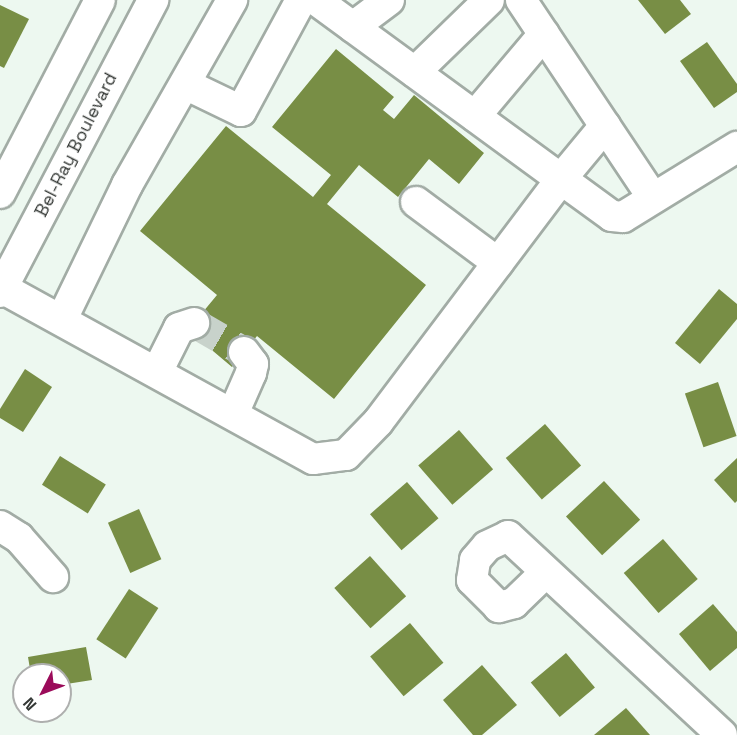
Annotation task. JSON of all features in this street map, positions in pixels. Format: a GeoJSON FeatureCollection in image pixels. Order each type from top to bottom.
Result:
{"type":"FeatureCollection","features":[{"type":"Feature","properties":{"kind":"street"},"geometry":{"type":"LineString","coordinates":[[0,193],[100,0]]}},
{"type":"Feature","properties":{"kind":"street","name":"Bel-Ray Boulevard"},"geometry":{"type":"LineString","coordinates":[[1,290],[153,0]]}},
{"type":"Feature","properties":{"kind":"street"},"geometry":{"type":"LineString","coordinates":[[62,319],[185,84],[232,0]]}},
{"type":"Feature","properties":{"kind":"street"},"geometry":{"type":"LineString","coordinates":[[185,84],[241,111],[301,0]]}},
{"type":"Feature","properties":{"kind":"street"},"geometry":{"type":"LineString","coordinates":[[316,0],[612,216],[623,217],[737,147]]}},
{"type":"Feature","properties":{"kind":"street"},"geometry":{"type":"LineString","coordinates":[[353,27],[389,0]]}},
{"type":"Feature","properties":{"kind":"street"},"geometry":{"type":"LineString","coordinates":[[415,72],[489,0]]}},
{"type":"Feature","properties":{"kind":"street"},"geometry":{"type":"LineString","coordinates":[[521,0],[653,198]]}},
{"type":"Feature","properties":{"kind":"street"},"geometry":{"type":"LineString","coordinates":[[475,116],[544,34]]}},
{"type":"Feature","properties":{"kind":"street"},"geometry":{"type":"LineString","coordinates":[[1,290],[62,319],[313,459],[346,454],[378,422],[561,179],[605,126]]}},
{"type":"Feature","properties":{"kind":"street"},"geometry":{"type":"LineString","coordinates":[[416,202],[498,263]]}},
{"type":"Feature","properties":{"kind":"street"},"geometry":{"type":"LineString","coordinates":[[157,372],[179,328],[194,323]]}},
{"type":"Feature","properties":{"kind":"street"},"geometry":{"type":"LineString","coordinates":[[233,414],[251,374],[253,363],[244,352]]}},
{"type":"Feature","properties":{"kind":"street"},"geometry":{"type":"LineString","coordinates":[[0,526],[19,538],[53,577]]}},
{"type":"Feature","properties":{"kind":"street"},"geometry":{"type":"LineString","coordinates":[[546,572],[722,735]]}},
{"type":"Feature","properties":{"kind":"building"},"geometry":{"type":"Polygon","coordinates":[[[638,0],[680,0],[691,14],[665,34],[638,0]]]}},
{"type":"Feature","properties":{"kind":"building"},"geometry":{"type":"Polygon","coordinates":[[[0,5],[29,19],[4,68],[0,66],[0,5]]]}},
{"type":"Feature","properties":{"kind":"building"},"geometry":{"type":"Polygon","coordinates":[[[707,42],[737,84],[737,92],[714,108],[680,61],[707,42]]]}},
{"type":"Feature","properties":{"kind":"building"},"geometry":{"type":"Polygon","coordinates":[[[336,49],[394,97],[383,110],[394,119],[414,95],[484,153],[459,184],[429,159],[398,197],[359,165],[327,204],[426,285],[334,399],[257,336],[232,367],[188,330],[217,295],[140,231],[226,126],[313,197],[331,175],[272,127],[336,49]]]}},
{"type":"Feature","properties":{"kind":"building"},"geometry":{"type":"Polygon","coordinates":[[[719,289],[737,304],[737,319],[700,364],[675,343],[719,289]]]}},
{"type":"Feature","properties":{"kind":"building"},"geometry":{"type":"Polygon","coordinates":[[[25,369],[52,387],[23,432],[0,418],[0,409],[25,369]]]}},
{"type":"Feature","properties":{"kind":"building"},"geometry":{"type":"Polygon","coordinates":[[[718,382],[737,436],[703,447],[685,393],[718,382]]]}},
{"type":"Feature","properties":{"kind":"building"},"geometry":{"type":"Polygon","coordinates":[[[545,424],[581,466],[542,500],[506,458],[545,424]]]}},
{"type":"Feature","properties":{"kind":"building"},"geometry":{"type":"Polygon","coordinates":[[[459,430],[493,469],[452,505],[418,465],[459,430]]]}},
{"type":"Feature","properties":{"kind":"building"},"geometry":{"type":"Polygon","coordinates":[[[60,456],[106,485],[88,513],[42,485],[60,456]]]}},
{"type":"Feature","properties":{"kind":"building"},"geometry":{"type":"Polygon","coordinates":[[[737,458],[737,501],[735,503],[714,480],[737,458]]]}},
{"type":"Feature","properties":{"kind":"building"},"geometry":{"type":"Polygon","coordinates":[[[604,481],[640,520],[602,555],[566,516],[604,481]]]}},
{"type":"Feature","properties":{"kind":"building"},"geometry":{"type":"Polygon","coordinates":[[[407,482],[438,518],[402,550],[370,514],[407,482]]]}},
{"type":"Feature","properties":{"kind":"building"},"geometry":{"type":"Polygon","coordinates":[[[139,509],[161,559],[130,573],[108,523],[139,509]]]}},
{"type":"Feature","properties":{"kind":"building"},"geometry":{"type":"Polygon","coordinates":[[[663,539],[698,579],[659,613],[624,573],[663,539]]]}},
{"type":"Feature","properties":{"kind":"building"},"geometry":{"type":"Polygon","coordinates":[[[370,556],[406,596],[370,628],[334,588],[370,556]]]}},
{"type":"Feature","properties":{"kind":"building"},"geometry":{"type":"Polygon","coordinates":[[[129,589],[158,608],[126,658],[96,639],[129,589]]]}},
{"type":"Feature","properties":{"kind":"building"},"geometry":{"type":"Polygon","coordinates":[[[713,604],[737,632],[737,648],[710,671],[679,634],[713,604]]]}},
{"type":"Feature","properties":{"kind":"building"},"geometry":{"type":"Polygon","coordinates":[[[410,623],[443,663],[404,696],[370,656],[410,623]]]}},
{"type":"Feature","properties":{"kind":"building"},"geometry":{"type":"Polygon","coordinates":[[[86,647],[92,680],[72,683],[72,663],[29,663],[28,657],[86,647]]]}},
{"type":"Feature","properties":{"kind":"building"},"geometry":{"type":"Polygon","coordinates":[[[566,653],[595,687],[560,717],[531,683],[566,653]]]}},
{"type":"Feature","properties":{"kind":"building"},"geometry":{"type":"Polygon","coordinates":[[[482,665],[517,705],[482,735],[473,735],[443,700],[482,665]]]}},
{"type":"Feature","properties":{"kind":"building"},"geometry":{"type":"Polygon","coordinates":[[[626,708],[650,735],[594,735],[626,708]]]}},
{"type":"Feature","properties":{"kind":"tunnel"},"geometry":{"type":"LineString","coordinates":[[194,323],[244,352]]}}]}
